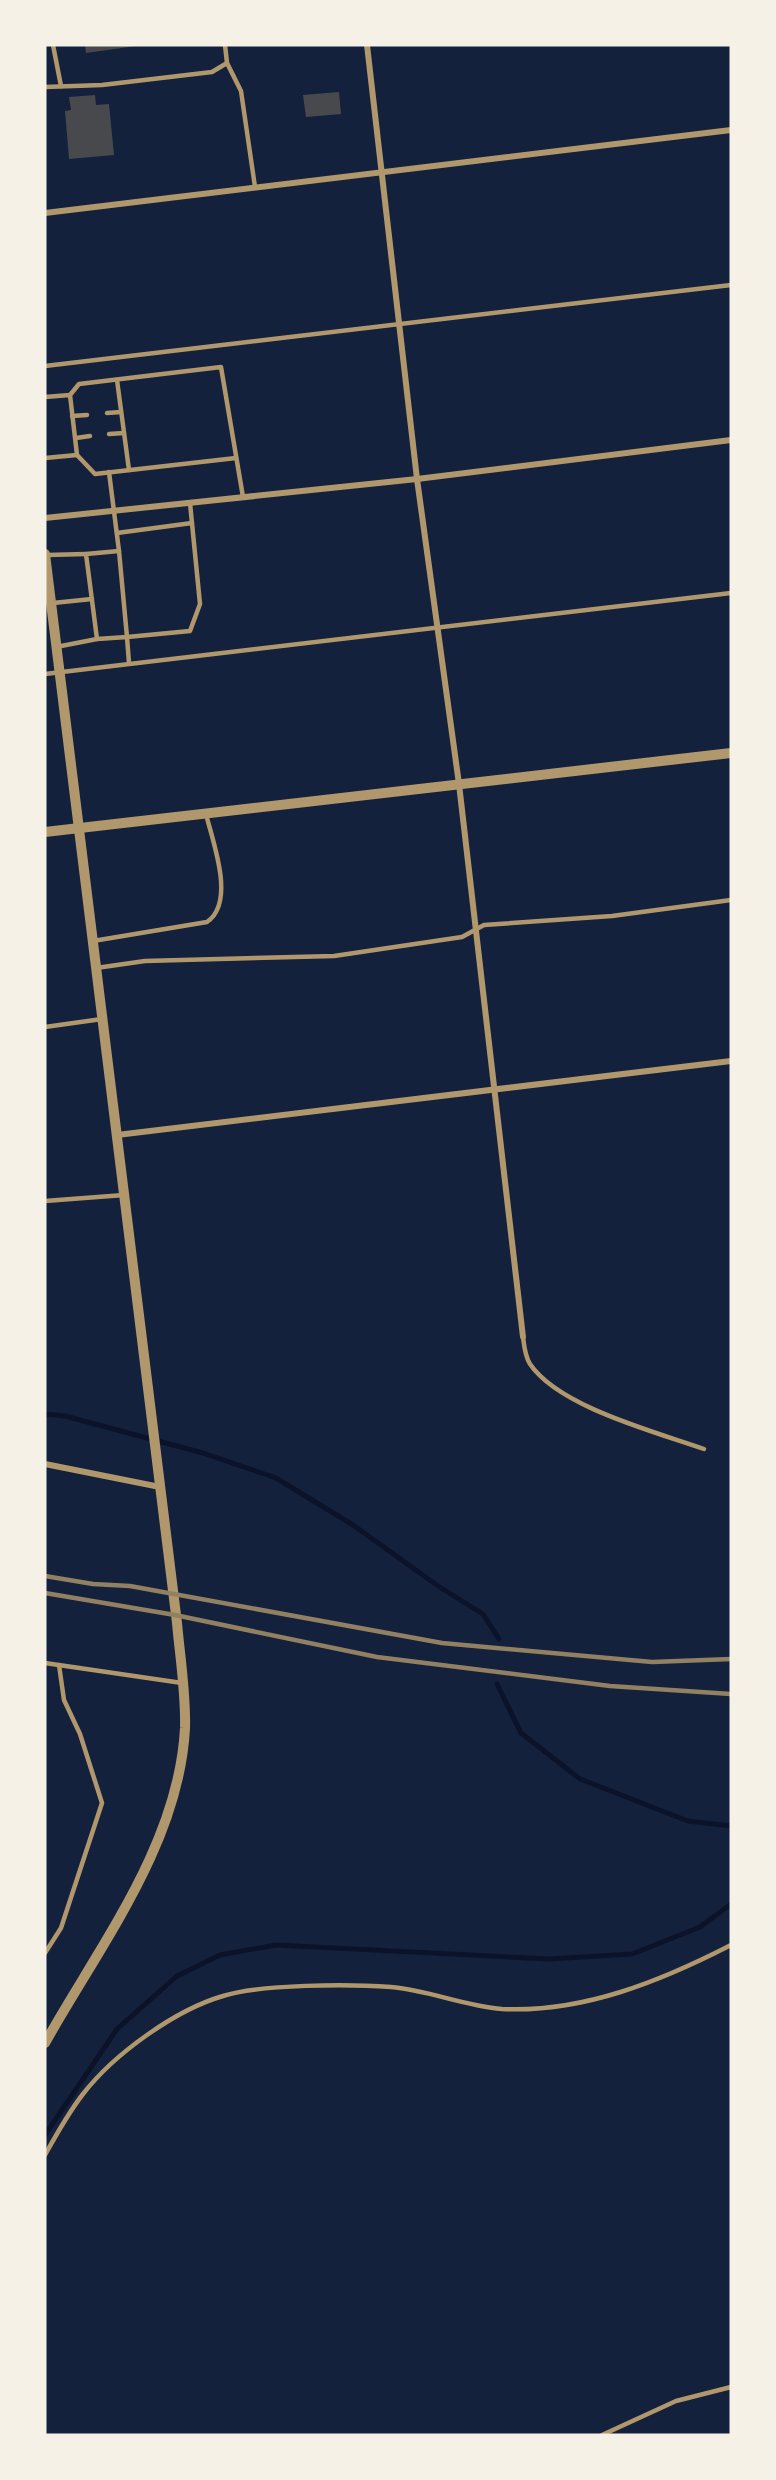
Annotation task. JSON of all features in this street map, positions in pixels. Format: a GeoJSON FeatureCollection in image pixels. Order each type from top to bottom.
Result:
{"type":"FeatureCollection","features":[{"type":"Feature","properties":{"kind":"street"},"geometry":{"type":"LineString","coordinates":[[367,45],[417,479],[459,784],[523,1337]]}},
{"type":"Feature","properties":{"kind":"street"},"geometry":{"type":"LineString","coordinates":[[45,213],[731,130]]}},
{"type":"Feature","properties":{"kind":"street"},"geometry":{"type":"LineString","coordinates":[[45,519],[417,479],[731,440]]}},
{"type":"Feature","properties":{"kind":"street"},"geometry":{"type":"LineString","coordinates":[[45,555],[151,1426],[161,1487],[177,1623],[185,1727],[178,1777],[152,1853],[136,1884],[48,2030],[45,2043]]}},
{"type":"Feature","properties":{"kind":"street"},"geometry":{"type":"LineString","coordinates":[[45,832],[731,753]]}},
{"type":"Feature","properties":{"kind":"street"},"geometry":{"type":"LineString","coordinates":[[117,1135],[731,1061]]}},
{"type":"Feature","properties":{"kind":"street"},"geometry":{"type":"LineString","coordinates":[[45,1464],[161,1487]]}},
{"type":"Feature","properties":{"kind":"lane"},"geometry":{"type":"LineString","coordinates":[[53,45],[61,86]]}},
{"type":"Feature","properties":{"kind":"lane"},"geometry":{"type":"LineString","coordinates":[[225,45],[227,63],[242,91],[255,187]]}},
{"type":"Feature","properties":{"kind":"lane"},"geometry":{"type":"LineString","coordinates":[[45,87],[102,85],[212,72],[227,63]]}},
{"type":"Feature","properties":{"kind":"lane"},"geometry":{"type":"LineString","coordinates":[[45,366],[731,285]]}},
{"type":"Feature","properties":{"kind":"lane"},"geometry":{"type":"LineString","coordinates":[[236,458],[95,474],[77,455],[70,395],[79,384],[221,367],[243,497]]}},
{"type":"Feature","properties":{"kind":"lane"},"geometry":{"type":"LineString","coordinates":[[117,380],[129,470]]}},
{"type":"Feature","properties":{"kind":"lane"},"geometry":{"type":"LineString","coordinates":[[45,397],[70,395]]}},
{"type":"Feature","properties":{"kind":"lane"},"geometry":{"type":"LineString","coordinates":[[107,413],[121,412]]}},
{"type":"Feature","properties":{"kind":"lane"},"geometry":{"type":"LineString","coordinates":[[72,416],[87,415]]}},
{"type":"Feature","properties":{"kind":"lane"},"geometry":{"type":"LineString","coordinates":[[109,434],[124,433]]}},
{"type":"Feature","properties":{"kind":"lane"},"geometry":{"type":"LineString","coordinates":[[76,438],[90,436]]}},
{"type":"Feature","properties":{"kind":"lane"},"geometry":{"type":"LineString","coordinates":[[45,458],[77,455]]}},
{"type":"Feature","properties":{"kind":"lane"},"geometry":{"type":"LineString","coordinates":[[109,472],[129,663]]}},
{"type":"Feature","properties":{"kind":"lane"},"geometry":{"type":"LineString","coordinates":[[56,647],[97,639],[190,631],[200,604],[190,503]]}},
{"type":"Feature","properties":{"kind":"lane"},"geometry":{"type":"LineString","coordinates":[[117,533],[192,523]]}},
{"type":"Feature","properties":{"kind":"lane"},"geometry":{"type":"LineString","coordinates":[[45,555],[119,551]]}},
{"type":"Feature","properties":{"kind":"lane"},"geometry":{"type":"LineString","coordinates":[[86,554],[97,639]]}},
{"type":"Feature","properties":{"kind":"lane"},"geometry":{"type":"LineString","coordinates":[[45,674],[731,593]]}},
{"type":"Feature","properties":{"kind":"lane"},"geometry":{"type":"LineString","coordinates":[[51,604],[92,598]]}},
{"type":"Feature","properties":{"kind":"lane"},"geometry":{"type":"LineString","coordinates":[[93,941],[207,922],[215,917],[222,892],[215,847],[206,813]]}},
{"type":"Feature","properties":{"kind":"lane"},"geometry":{"type":"LineString","coordinates":[[96,968],[145,962],[334,956],[462,937],[484,925],[612,916],[731,900]]}},
{"type":"Feature","properties":{"kind":"lane"},"geometry":{"type":"LineString","coordinates":[[45,1027],[102,1019]]}},
{"type":"Feature","properties":{"kind":"lane"},"geometry":{"type":"LineString","coordinates":[[45,1201],[124,1195]]}},
{"type":"Feature","properties":{"kind":"lane"},"geometry":{"type":"LineString","coordinates":[[523,1337],[530,1364],[559,1389],[615,1418],[704,1449]]}},
{"type":"Feature","properties":{"kind":"lane"},"geometry":{"type":"LineString","coordinates":[[45,1662],[183,1684]]}},
{"type":"Feature","properties":{"kind":"lane"},"geometry":{"type":"LineString","coordinates":[[45,1953],[61,1928],[102,1803],[80,1734],[64,1700],[59,1665]]}},
{"type":"Feature","properties":{"kind":"lane"},"geometry":{"type":"LineString","coordinates":[[45,2156],[84,2093],[127,2050],[179,2016],[223,1996],[269,1989],[392,1987],[501,2009],[545,2007],[642,1987],[731,1945]]}},
{"type":"Feature","properties":{"kind":"lane"},"geometry":{"type":"LineString","coordinates":[[602,2435],[676,2402],[731,2387]]}},
{"type":"Feature","properties":{"kind":"building"},"geometry":{"type":"Polygon","coordinates":[[[85,45],[136,45],[136,46],[86,53],[85,45]]]}},
{"type":"Feature","properties":{"kind":"building"},"geometry":{"type":"Polygon","coordinates":[[[339,92],[341,114],[306,117],[303,95],[339,92]]]}},
{"type":"Feature","properties":{"kind":"building"},"geometry":{"type":"Polygon","coordinates":[[[95,95],[96,105],[109,104],[114,155],[69,159],[65,111],[71,110],[69,97],[95,95]]]}},
{"type":"Feature","properties":{"kind":"waterway"},"geometry":{"type":"LineString","coordinates":[[45,1414],[65,1416],[203,1453],[276,1478],[353,1525],[438,1586],[483,1614],[499,1639]]}},
{"type":"Feature","properties":{"kind":"waterway"},"geometry":{"type":"LineString","coordinates":[[497,1684],[521,1733],[580,1779],[688,1821],[731,1826]]}},
{"type":"Feature","properties":{"kind":"waterway"},"geometry":{"type":"LineString","coordinates":[[45,2135],[117,2029],[177,1976],[220,1955],[276,1945],[549,1959],[632,1954],[700,1927],[731,1904]]}},
{"type":"Feature","properties":{"kind":"railway"},"geometry":{"type":"LineString","coordinates":[[45,1576],[93,1584],[130,1586],[442,1643],[652,1662],[731,1659]]}},
{"type":"Feature","properties":{"kind":"railway"},"geometry":{"type":"LineString","coordinates":[[45,1593],[175,1615],[377,1657],[610,1686],[731,1694]]}}]}
